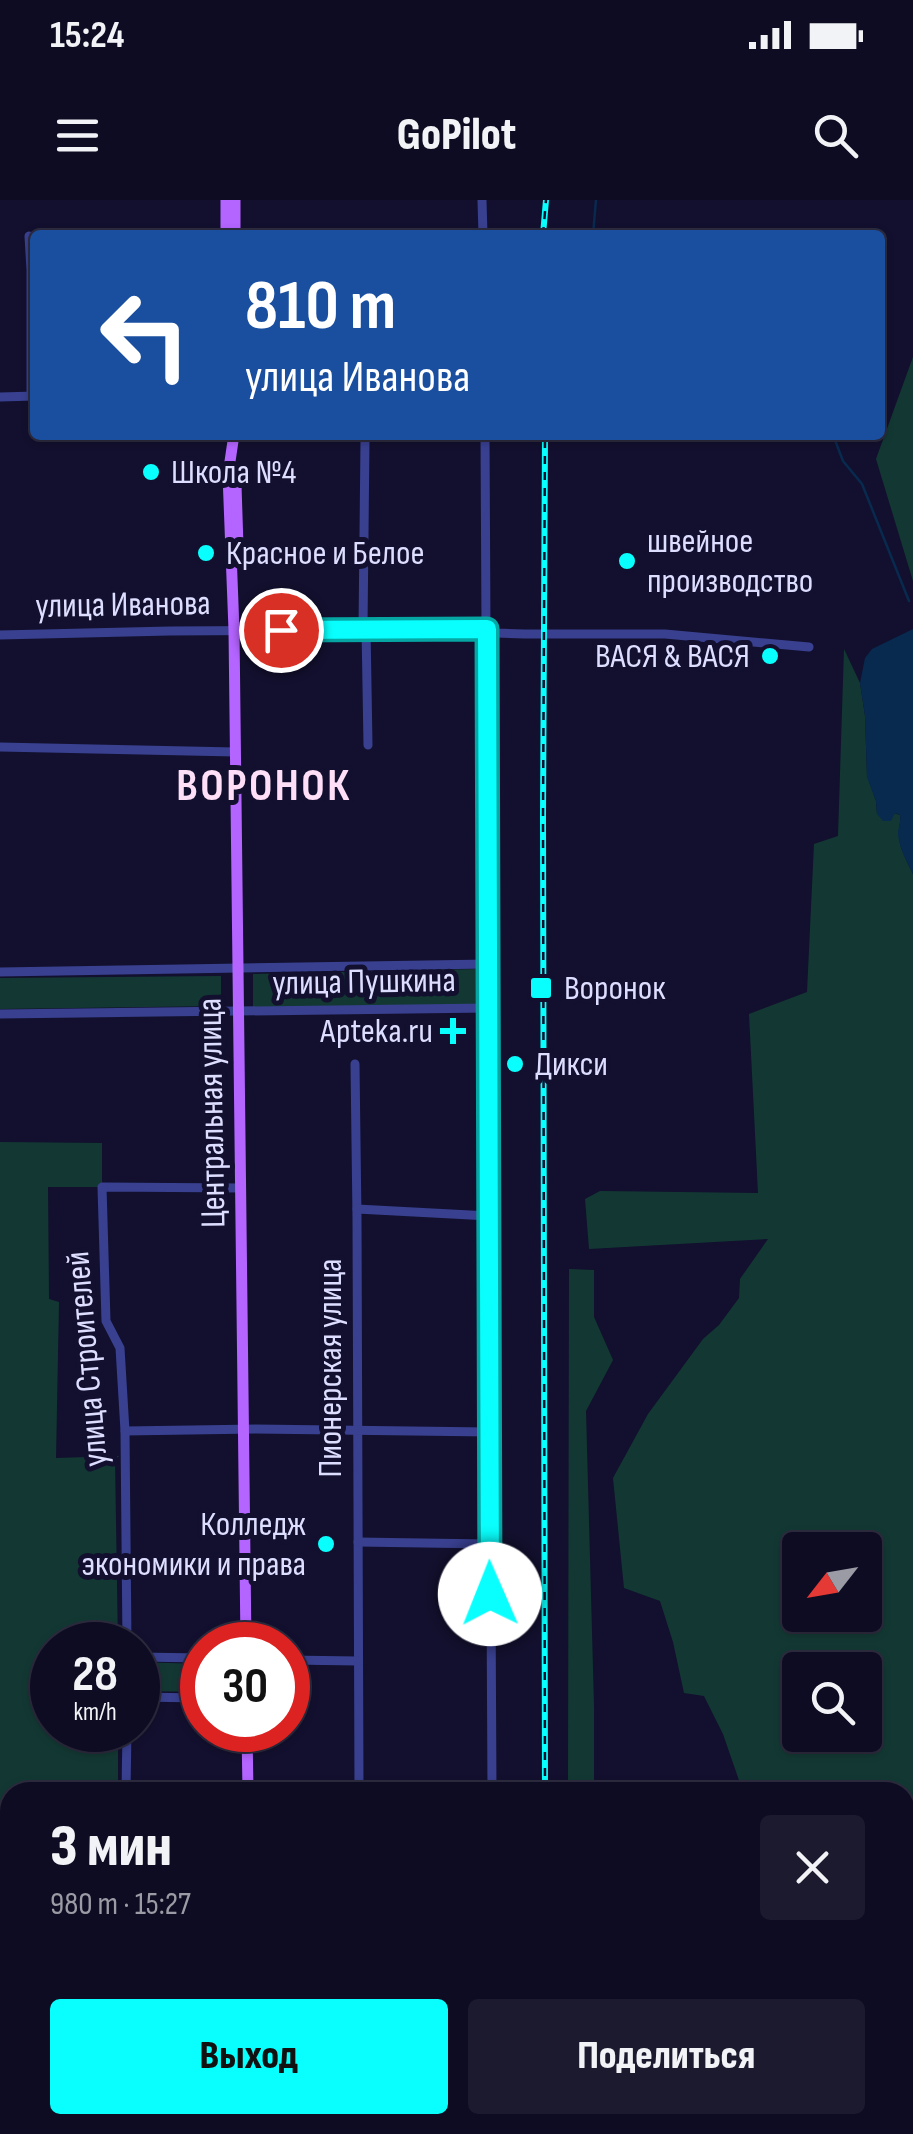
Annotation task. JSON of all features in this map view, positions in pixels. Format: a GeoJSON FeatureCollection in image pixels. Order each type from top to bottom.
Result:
{"type":"FeatureCollection","features":[{"type":"Feature","properties":{"kind":"main road"},"geometry":{"type":"LineString","coordinates":[[226,200],[226,230]]}},
{"type":"Feature","properties":{"kind":"main road"},"geometry":{"type":"LineString","coordinates":[[234,200],[235,230]]}},
{"type":"Feature","properties":{"kind":"main road","name":"Центральная улица"},"geometry":{"type":"LineString","coordinates":[[232,440],[238,554],[234,630],[246,1622]]}},
{"type":"Feature","properties":{"kind":"main road"},"geometry":{"type":"LineString","coordinates":[[247,1752],[248,1782]]}},
{"type":"Feature","properties":{"kind":"street"},"geometry":{"type":"LineString","coordinates":[[482,200],[483,230]]}},
{"type":"Feature","properties":{"kind":"street"},"geometry":{"type":"LineString","coordinates":[[28,236],[30,259]]}},
{"type":"Feature","properties":{"kind":"street"},"geometry":{"type":"LineString","coordinates":[[0,397],[30,396]]}},
{"type":"Feature","properties":{"kind":"street"},"geometry":{"type":"LineString","coordinates":[[365,440],[368,744]]}},
{"type":"Feature","properties":{"kind":"street"},"geometry":{"type":"LineString","coordinates":[[485,440],[492,1782]]}},
{"type":"Feature","properties":{"kind":"street","name":"улица Иванова"},"geometry":{"type":"LineString","coordinates":[[0,635],[487,629],[525,634],[665,634],[808,647]]}},
{"type":"Feature","properties":{"kind":"street"},"geometry":{"type":"LineString","coordinates":[[0,747],[236,752]]}},
{"type":"Feature","properties":{"kind":"street","name":"улица Пушкина"},"geometry":{"type":"LineString","coordinates":[[0,972],[488,964]]}},
{"type":"Feature","properties":{"kind":"street","name":"улица Пушкина"},"geometry":{"type":"LineString","coordinates":[[0,1014],[488,1008]]}},
{"type":"Feature","properties":{"kind":"street","name":"Пионерская улица"},"geometry":{"type":"LineString","coordinates":[[355,1064],[358,1782]]}},
{"type":"Feature","properties":{"kind":"street","name":"улица Строителей"},"geometry":{"type":"LineString","coordinates":[[127,1622],[126,1432],[120,1348],[106,1321],[102,1187],[240,1188]]}},
{"type":"Feature","properties":{"kind":"street"},"geometry":{"type":"LineString","coordinates":[[357,1210],[488,1216]]}},
{"type":"Feature","properties":{"kind":"street"},"geometry":{"type":"LineString","coordinates":[[126,1432],[489,1432]]}},
{"type":"Feature","properties":{"kind":"street"},"geometry":{"type":"LineString","coordinates":[[358,1542],[490,1544]]}},
{"type":"Feature","properties":{"kind":"street"},"geometry":{"type":"LineString","coordinates":[[310,1660],[358,1661]]}},
{"type":"Feature","properties":{"kind":"street"},"geometry":{"type":"LineString","coordinates":[[126,1782],[127,1752]]}},
{"type":"Feature","properties":{"kind":"green space"},"geometry":{"type":"Polygon","coordinates":[[[913,357],[913,581],[876,459],[913,357]]]}},
{"type":"Feature","properties":{"kind":"green space"},"geometry":{"type":"Polygon","coordinates":[[[844,649],[860,683],[867,776],[877,814],[900,815],[900,843],[913,874],[913,1782],[740,1782],[723,1734],[704,1696],[684,1693],[660,1601],[624,1588],[613,1478],[648,1414],[703,1339],[739,1298],[740,1279],[768,1239],[589,1249],[585,1199],[600,1191],[758,1193],[749,1014],[807,992],[814,844],[838,836],[844,649]]]}},
{"type":"Feature","properties":{"kind":"green space"},"geometry":{"type":"Polygon","coordinates":[[[479,969],[479,1007],[253,1008],[253,974],[479,969]]]}},
{"type":"Feature","properties":{"kind":"green space"},"geometry":{"type":"Polygon","coordinates":[[[221,976],[221,1006],[0,1009],[0,978],[221,976]]]}},
{"type":"Feature","properties":{"kind":"green space"},"geometry":{"type":"Polygon","coordinates":[[[0,1142],[102,1143],[102,1187],[48,1187],[49,1299],[59,1302],[56,1458],[119,1456],[115,1460],[118,1622],[30,1622],[30,1752],[118,1752],[118,1782],[0,1782],[0,1142]]]}},
{"type":"Feature","properties":{"kind":"green space"},"geometry":{"type":"Polygon","coordinates":[[[569,1269],[594,1270],[594,1317],[613,1360],[586,1411],[594,1782],[568,1782],[569,1269]]]}},
{"type":"Feature","properties":{"kind":"green space"},"geometry":{"type":"Polygon","coordinates":[[[160,1663],[180,1663],[180,1692],[160,1691],[160,1663]]]}},
{"type":"Feature","properties":{"kind":"water"},"geometry":{"type":"Polygon","coordinates":[[[913,629],[913,874],[899,843],[900,815],[895,813],[891,821],[883,821],[877,814],[867,777],[860,683],[865,658],[872,649],[913,629]]]}},
{"type":"Feature","properties":{"kind":"waterway"},"geometry":{"type":"LineString","coordinates":[[593,230],[596,200]]}},
{"type":"Feature","properties":{"kind":"waterway"},"geometry":{"type":"LineString","coordinates":[[835,440],[843,461],[862,484],[909,601]]}},
{"type":"Feature","properties":{"kind":"railway"},"geometry":{"type":"LineString","coordinates":[[543,230],[546,200]]}},
{"type":"Feature","properties":{"kind":"railway"},"geometry":{"type":"LineString","coordinates":[[545,440],[545,1782]]}},
{"type":"Feature","properties":{"kind":"place","name":"Школа №4"},"geometry":{"type":"Point","coordinates":[151,472]}},
{"type":"Feature","properties":{"kind":"place","name":"Красное и Белое"},"geometry":{"type":"Point","coordinates":[206,553]}},
{"type":"Feature","properties":{"kind":"place","name":"швейное производство"},"geometry":{"type":"Point","coordinates":[627,561]}},
{"type":"Feature","properties":{"kind":"place","name":"ВАСЯ & ВАСЯ"},"geometry":{"type":"Point","coordinates":[770,656]}},
{"type":"Feature","properties":{"kind":"place","name":"Воронок"},"geometry":{"type":"Point","coordinates":[541,988]}},
{"type":"Feature","properties":{"kind":"place","name":"Apteka.ru"},"geometry":{"type":"Point","coordinates":[453,1031]}},
{"type":"Feature","properties":{"kind":"place","name":"Дикси"},"geometry":{"type":"Point","coordinates":[515,1064]}},
{"type":"Feature","properties":{"kind":"place","name":"Колледж экономики и права"},"geometry":{"type":"Point","coordinates":[326,1544]}},
{"type":"Feature","properties":{"kind":"district","name":"ВОРОНОК"},"geometry":{"type":"Point","coordinates":[264,786]}},
{"type":"Feature","properties":{"kind":"route"},"geometry":{"type":"LineString","coordinates":[[281,630],[487,629],[490,1594]]}}]}
